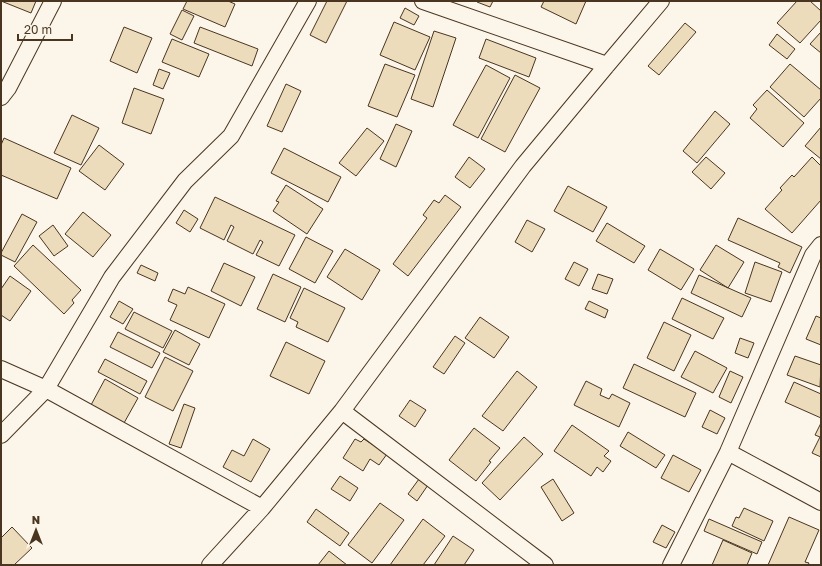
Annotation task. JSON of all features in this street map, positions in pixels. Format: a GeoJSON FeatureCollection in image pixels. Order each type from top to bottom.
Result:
{"type":"FeatureCollection","features":[{"type":"Feature","properties":{"kind":"street"},"geometry":{"type":"LineString","coordinates":[[1,97],[8,88],[53,1]]}},
{"type":"Feature","properties":{"kind":"street"},"geometry":{"type":"LineString","coordinates":[[1,435],[46,389],[112,277],[185,181],[231,136],[308,1]]}},
{"type":"Feature","properties":{"kind":"street"},"geometry":{"type":"LineString","coordinates":[[423,1],[607,65]]}},
{"type":"Feature","properties":{"kind":"street"},"geometry":{"type":"LineString","coordinates":[[210,565],[262,508],[342,411],[523,166],[661,1]]}},
{"type":"Feature","properties":{"kind":"street"},"geometry":{"type":"LineString","coordinates":[[671,565],[728,452],[813,254],[821,245]]}},
{"type":"Feature","properties":{"kind":"street"},"geometry":{"type":"LineString","coordinates":[[1,369],[46,389],[262,508]]}},
{"type":"Feature","properties":{"kind":"street"},"geometry":{"type":"LineString","coordinates":[[342,411],[545,565]]}},
{"type":"Feature","properties":{"kind":"street"},"geometry":{"type":"LineString","coordinates":[[728,452],[821,502]]}},
{"type":"Feature","properties":{"kind":"building"},"geometry":{"type":"Polygon","coordinates":[[[1,1],[36,1],[31,13],[1,1]]]}},
{"type":"Feature","properties":{"kind":"building"},"geometry":{"type":"Polygon","coordinates":[[[187,1],[228,1],[235,4],[225,27],[183,9],[187,1]]]}},
{"type":"Feature","properties":{"kind":"building"},"geometry":{"type":"Polygon","coordinates":[[[327,1],[347,1],[326,43],[310,35],[327,1]]]}},
{"type":"Feature","properties":{"kind":"building"},"geometry":{"type":"Polygon","coordinates":[[[477,1],[493,1],[490,7],[477,1]]]}},
{"type":"Feature","properties":{"kind":"building"},"geometry":{"type":"Polygon","coordinates":[[[544,1],[586,1],[576,24],[541,7],[544,1]]]}},
{"type":"Feature","properties":{"kind":"building"},"geometry":{"type":"Polygon","coordinates":[[[797,1],[810,1],[821,11],[821,20],[800,43],[777,23],[797,1]]]}},
{"type":"Feature","properties":{"kind":"building"},"geometry":{"type":"Polygon","coordinates":[[[405,8],[419,16],[414,25],[400,18],[405,8]]]}},
{"type":"Feature","properties":{"kind":"building"},"geometry":{"type":"Polygon","coordinates":[[[182,10],[194,16],[182,40],[170,34],[182,10]]]}},
{"type":"Feature","properties":{"kind":"building"},"geometry":{"type":"Polygon","coordinates":[[[394,22],[430,37],[415,70],[380,55],[394,22]]]}},
{"type":"Feature","properties":{"kind":"building"},"geometry":{"type":"Polygon","coordinates":[[[685,23],[696,32],[659,75],[648,66],[685,23]]]}},
{"type":"Feature","properties":{"kind":"building"},"geometry":{"type":"Polygon","coordinates":[[[124,27],[152,38],[137,73],[110,61],[124,27]]]}},
{"type":"Feature","properties":{"kind":"building"},"geometry":{"type":"Polygon","coordinates":[[[200,27],[258,49],[252,66],[194,43],[200,27]]]}},
{"type":"Feature","properties":{"kind":"building"},"geometry":{"type":"Polygon","coordinates":[[[434,31],[456,38],[433,107],[411,99],[434,31]]]}},
{"type":"Feature","properties":{"kind":"building"},"geometry":{"type":"Polygon","coordinates":[[[821,32],[821,53],[810,44],[821,32]]]}},
{"type":"Feature","properties":{"kind":"building"},"geometry":{"type":"Polygon","coordinates":[[[777,34],[795,49],[787,59],[769,45],[777,34]]]}},
{"type":"Feature","properties":{"kind":"building"},"geometry":{"type":"Polygon","coordinates":[[[172,39],[209,54],[199,77],[162,62],[172,39]]]}},
{"type":"Feature","properties":{"kind":"building"},"geometry":{"type":"Polygon","coordinates":[[[486,39],[536,58],[529,77],[479,58],[486,39]]]}},
{"type":"Feature","properties":{"kind":"building"},"geometry":{"type":"Polygon","coordinates":[[[385,64],[415,75],[397,117],[368,106],[385,64]]]}},
{"type":"Feature","properties":{"kind":"building"},"geometry":{"type":"Polygon","coordinates":[[[790,64],[821,90],[821,98],[804,117],[770,87],[790,64]]]}},
{"type":"Feature","properties":{"kind":"building"},"geometry":{"type":"Polygon","coordinates":[[[486,65],[510,78],[478,138],[453,125],[486,65]]]}},
{"type":"Feature","properties":{"kind":"building"},"geometry":{"type":"Polygon","coordinates":[[[159,69],[170,73],[163,89],[153,85],[159,69]]]}},
{"type":"Feature","properties":{"kind":"building"},"geometry":{"type":"Polygon","coordinates":[[[515,75],[540,88],[505,152],[481,139],[515,75]]]}},
{"type":"Feature","properties":{"kind":"building"},"geometry":{"type":"Polygon","coordinates":[[[286,84],[301,91],[282,132],[267,126],[286,84]]]}},
{"type":"Feature","properties":{"kind":"building"},"geometry":{"type":"Polygon","coordinates":[[[134,88],[164,99],[151,134],[122,123],[134,88]]]}},
{"type":"Feature","properties":{"kind":"building"},"geometry":{"type":"Polygon","coordinates":[[[767,90],[804,123],[783,147],[750,118],[757,109],[753,105],[767,90]]]}},
{"type":"Feature","properties":{"kind":"building"},"geometry":{"type":"Polygon","coordinates":[[[715,111],[730,124],[697,163],[683,151],[715,111]]]}},
{"type":"Feature","properties":{"kind":"building"},"geometry":{"type":"Polygon","coordinates":[[[72,115],[99,128],[81,165],[54,153],[72,115]]]}},
{"type":"Feature","properties":{"kind":"building"},"geometry":{"type":"Polygon","coordinates":[[[396,124],[412,131],[396,167],[380,159],[396,124]]]}},
{"type":"Feature","properties":{"kind":"building"},"geometry":{"type":"Polygon","coordinates":[[[821,127],[821,159],[805,146],[821,127]]]}},
{"type":"Feature","properties":{"kind":"building"},"geometry":{"type":"Polygon","coordinates":[[[367,128],[384,141],[356,176],[339,163],[367,128]]]}},
{"type":"Feature","properties":{"kind":"building"},"geometry":{"type":"Polygon","coordinates":[[[4,138],[71,168],[57,199],[1,175],[1,145],[4,138]]]}},
{"type":"Feature","properties":{"kind":"building"},"geometry":{"type":"Polygon","coordinates":[[[99,145],[124,164],[105,190],[79,171],[99,145]]]}},
{"type":"Feature","properties":{"kind":"building"},"geometry":{"type":"Polygon","coordinates":[[[284,148],[341,177],[328,202],[271,173],[284,148]]]}},
{"type":"Feature","properties":{"kind":"building"},"geometry":{"type":"Polygon","coordinates":[[[469,157],[485,169],[470,188],[455,177],[469,157]]]}},
{"type":"Feature","properties":{"kind":"building"},"geometry":{"type":"Polygon","coordinates":[[[706,157],[725,173],[711,189],[692,172],[706,157]]]}},
{"type":"Feature","properties":{"kind":"building"},"geometry":{"type":"Polygon","coordinates":[[[812,157],[821,166],[821,200],[792,233],[765,209],[782,190],[780,188],[792,175],[794,177],[812,157]]]}},
{"type":"Feature","properties":{"kind":"building"},"geometry":{"type":"Polygon","coordinates":[[[286,185],[323,209],[307,234],[273,211],[279,202],[276,201],[286,185]]]}},
{"type":"Feature","properties":{"kind":"building"},"geometry":{"type":"Polygon","coordinates":[[[568,186],[607,207],[593,232],[554,211],[568,186]]]}},
{"type":"Feature","properties":{"kind":"building"},"geometry":{"type":"Polygon","coordinates":[[[445,195],[461,207],[408,276],[393,264],[427,218],[423,215],[434,200],[439,203],[445,195]]]}},
{"type":"Feature","properties":{"kind":"building"},"geometry":{"type":"Polygon","coordinates":[[[215,197],[295,235],[279,266],[256,255],[263,242],[260,240],[253,254],[227,241],[234,227],[231,225],[224,240],[200,228],[215,197]]]}},
{"type":"Feature","properties":{"kind":"building"},"geometry":{"type":"Polygon","coordinates":[[[184,210],[198,219],[190,232],[176,223],[184,210]]]}},
{"type":"Feature","properties":{"kind":"building"},"geometry":{"type":"Polygon","coordinates":[[[83,212],[111,235],[93,257],[65,234],[83,212]]]}},
{"type":"Feature","properties":{"kind":"building"},"geometry":{"type":"Polygon","coordinates":[[[22,214],[37,222],[15,262],[1,255],[1,253],[22,214]]]}},
{"type":"Feature","properties":{"kind":"building"},"geometry":{"type":"Polygon","coordinates":[[[738,218],[802,247],[790,273],[778,267],[780,263],[728,240],[738,218]]]}},
{"type":"Feature","properties":{"kind":"building"},"geometry":{"type":"Polygon","coordinates":[[[527,220],[545,229],[532,252],[515,242],[527,220]]]}},
{"type":"Feature","properties":{"kind":"building"},"geometry":{"type":"Polygon","coordinates":[[[607,223],[645,246],[634,263],[596,241],[607,223]]]}},
{"type":"Feature","properties":{"kind":"building"},"geometry":{"type":"Polygon","coordinates":[[[53,225],[68,246],[54,256],[39,236],[53,225]]]}},
{"type":"Feature","properties":{"kind":"building"},"geometry":{"type":"Polygon","coordinates":[[[306,237],[333,251],[315,283],[289,269],[306,237]]]}},
{"type":"Feature","properties":{"kind":"building"},"geometry":{"type":"Polygon","coordinates":[[[33,245],[81,290],[72,300],[74,303],[64,314],[14,266],[33,245]]]}},
{"type":"Feature","properties":{"kind":"building"},"geometry":{"type":"Polygon","coordinates":[[[716,245],[744,262],[728,288],[700,270],[716,245]]]}},
{"type":"Feature","properties":{"kind":"building"},"geometry":{"type":"Polygon","coordinates":[[[345,249],[380,270],[362,300],[327,277],[345,249]]]}},
{"type":"Feature","properties":{"kind":"building"},"geometry":{"type":"Polygon","coordinates":[[[660,249],[694,269],[681,290],[648,270],[660,249]]]}},
{"type":"Feature","properties":{"kind":"building"},"geometry":{"type":"Polygon","coordinates":[[[574,262],[588,269],[579,286],[565,279],[574,262]]]}},
{"type":"Feature","properties":{"kind":"building"},"geometry":{"type":"Polygon","coordinates":[[[755,262],[782,272],[771,302],[745,293],[755,262]]]}},
{"type":"Feature","properties":{"kind":"building"},"geometry":{"type":"Polygon","coordinates":[[[224,263],[255,277],[241,306],[211,291],[224,263]]]}},
{"type":"Feature","properties":{"kind":"building"},"geometry":{"type":"Polygon","coordinates":[[[141,265],[158,273],[155,281],[137,273],[141,265]]]}},
{"type":"Feature","properties":{"kind":"building"},"geometry":{"type":"Polygon","coordinates":[[[273,274],[301,287],[285,322],[257,309],[273,274]]]}},
{"type":"Feature","properties":{"kind":"building"},"geometry":{"type":"Polygon","coordinates":[[[598,274],[613,279],[607,294],[592,289],[598,274]]]}},
{"type":"Feature","properties":{"kind":"building"},"geometry":{"type":"Polygon","coordinates":[[[699,275],[751,298],[742,317],[691,293],[699,275]]]}},
{"type":"Feature","properties":{"kind":"building"},"geometry":{"type":"Polygon","coordinates":[[[10,276],[31,291],[10,321],[1,315],[1,289],[10,276]]]}},
{"type":"Feature","properties":{"kind":"building"},"geometry":{"type":"Polygon","coordinates":[[[188,287],[225,304],[209,338],[170,320],[177,305],[168,301],[173,289],[185,294],[188,287]]]}},
{"type":"Feature","properties":{"kind":"building"},"geometry":{"type":"Polygon","coordinates":[[[304,288],[345,308],[328,342],[296,327],[298,322],[290,318],[304,288]]]}},
{"type":"Feature","properties":{"kind":"building"},"geometry":{"type":"Polygon","coordinates":[[[682,298],[724,318],[713,339],[672,319],[682,298]]]}},
{"type":"Feature","properties":{"kind":"building"},"geometry":{"type":"Polygon","coordinates":[[[119,301],[133,309],[123,324],[110,317],[119,301]]]}},
{"type":"Feature","properties":{"kind":"building"},"geometry":{"type":"Polygon","coordinates":[[[589,301],[608,310],[605,318],[585,309],[589,301]]]}},
{"type":"Feature","properties":{"kind":"building"},"geometry":{"type":"Polygon","coordinates":[[[134,312],[172,331],[163,348],[125,329],[134,312]]]}},
{"type":"Feature","properties":{"kind":"building"},"geometry":{"type":"Polygon","coordinates":[[[816,316],[821,318],[821,345],[806,339],[816,316]]]}},
{"type":"Feature","properties":{"kind":"building"},"geometry":{"type":"Polygon","coordinates":[[[480,317],[509,337],[494,358],[465,338],[480,317]]]}},
{"type":"Feature","properties":{"kind":"building"},"geometry":{"type":"Polygon","coordinates":[[[664,322],[691,335],[674,371],[647,358],[664,322]]]}},
{"type":"Feature","properties":{"kind":"building"},"geometry":{"type":"Polygon","coordinates":[[[175,330],[200,344],[189,365],[163,352],[175,330]]]}},
{"type":"Feature","properties":{"kind":"building"},"geometry":{"type":"Polygon","coordinates":[[[118,332],[160,353],[152,368],[110,347],[118,332]]]}},
{"type":"Feature","properties":{"kind":"building"},"geometry":{"type":"Polygon","coordinates":[[[455,336],[465,343],[444,374],[433,367],[455,336]]]}},
{"type":"Feature","properties":{"kind":"building"},"geometry":{"type":"Polygon","coordinates":[[[740,338],[754,343],[748,358],[735,353],[740,338]]]}},
{"type":"Feature","properties":{"kind":"building"},"geometry":{"type":"Polygon","coordinates":[[[286,342],[325,361],[309,394],[270,376],[286,342]]]}},
{"type":"Feature","properties":{"kind":"building"},"geometry":{"type":"Polygon","coordinates":[[[695,351],[727,368],[713,393],[681,377],[695,351]]]}},
{"type":"Feature","properties":{"kind":"building"},"geometry":{"type":"Polygon","coordinates":[[[795,356],[821,365],[820,387],[787,375],[795,356]]]}},
{"type":"Feature","properties":{"kind":"building"},"geometry":{"type":"Polygon","coordinates":[[[165,357],[193,371],[173,411],[145,397],[165,357]]]}},
{"type":"Feature","properties":{"kind":"building"},"geometry":{"type":"Polygon","coordinates":[[[105,359],[147,381],[140,394],[98,372],[105,359]]]}},
{"type":"Feature","properties":{"kind":"building"},"geometry":{"type":"Polygon","coordinates":[[[634,364],[696,393],[685,417],[623,388],[634,364]]]}},
{"type":"Feature","properties":{"kind":"building"},"geometry":{"type":"Polygon","coordinates":[[[517,371],[537,387],[503,431],[482,416],[517,371]]]}},
{"type":"Feature","properties":{"kind":"building"},"geometry":{"type":"Polygon","coordinates":[[[730,371],[743,377],[731,403],[719,397],[730,371]]]}},
{"type":"Feature","properties":{"kind":"building"},"geometry":{"type":"Polygon","coordinates":[[[105,379],[138,398],[124,423],[91,405],[105,379]]]}},
{"type":"Feature","properties":{"kind":"building"},"geometry":{"type":"Polygon","coordinates":[[[586,381],[602,389],[600,395],[609,399],[612,394],[630,403],[619,427],[574,405],[586,381]]]}},
{"type":"Feature","properties":{"kind":"building"},"geometry":{"type":"Polygon","coordinates":[[[794,382],[821,394],[821,418],[785,402],[794,382]]]}},
{"type":"Feature","properties":{"kind":"building"},"geometry":{"type":"Polygon","coordinates":[[[410,400],[426,410],[415,427],[399,416],[410,400]]]}},
{"type":"Feature","properties":{"kind":"building"},"geometry":{"type":"Polygon","coordinates":[[[184,404],[195,408],[181,448],[169,444],[184,404]]]}},
{"type":"Feature","properties":{"kind":"building"},"geometry":{"type":"Polygon","coordinates":[[[710,410],[725,418],[717,434],[702,427],[710,410]]]}},
{"type":"Feature","properties":{"kind":"building"},"geometry":{"type":"Polygon","coordinates":[[[821,423],[821,457],[812,453],[820,437],[815,435],[821,423]]]}},
{"type":"Feature","properties":{"kind":"building"},"geometry":{"type":"Polygon","coordinates":[[[572,425],[609,451],[604,456],[611,461],[603,472],[597,467],[591,476],[554,451],[572,425]]]}},
{"type":"Feature","properties":{"kind":"building"},"geometry":{"type":"Polygon","coordinates":[[[474,428],[500,448],[489,461],[491,462],[476,481],[449,460],[474,428]]]}},
{"type":"Feature","properties":{"kind":"building"},"geometry":{"type":"Polygon","coordinates":[[[628,432],[665,455],[656,468],[620,446],[628,432]]]}},
{"type":"Feature","properties":{"kind":"building"},"geometry":{"type":"Polygon","coordinates":[[[524,437],[543,454],[500,500],[482,483],[524,437]]]}},
{"type":"Feature","properties":{"kind":"building"},"geometry":{"type":"Polygon","coordinates":[[[253,439],[270,449],[251,482],[223,467],[232,450],[244,456],[253,439]]]}},
{"type":"Feature","properties":{"kind":"building"},"geometry":{"type":"Polygon","coordinates":[[[355,439],[361,442],[364,439],[387,454],[379,465],[370,459],[363,471],[343,458],[355,439]]]}},
{"type":"Feature","properties":{"kind":"building"},"geometry":{"type":"Polygon","coordinates":[[[673,455],[701,470],[689,492],[661,478],[673,455]]]}},
{"type":"Feature","properties":{"kind":"building"},"geometry":{"type":"Polygon","coordinates":[[[340,476],[358,488],[350,501],[331,489],[340,476]]]}},
{"type":"Feature","properties":{"kind":"building"},"geometry":{"type":"Polygon","coordinates":[[[419,479],[428,485],[417,501],[408,494],[419,479]]]}},
{"type":"Feature","properties":{"kind":"building"},"geometry":{"type":"Polygon","coordinates":[[[553,479],[574,513],[562,521],[541,487],[553,479]]]}},
{"type":"Feature","properties":{"kind":"building"},"geometry":{"type":"Polygon","coordinates":[[[380,503],[404,520],[372,563],[348,545],[380,503]]]}},
{"type":"Feature","properties":{"kind":"building"},"geometry":{"type":"Polygon","coordinates":[[[744,508],[773,521],[764,541],[732,526],[736,517],[739,518],[744,508]]]}},
{"type":"Feature","properties":{"kind":"building"},"geometry":{"type":"Polygon","coordinates":[[[316,509],[349,533],[340,546],[307,522],[316,509]]]}},
{"type":"Feature","properties":{"kind":"building"},"geometry":{"type":"Polygon","coordinates":[[[789,517],[819,530],[805,562],[809,563],[808,565],[768,565],[789,517]]]}},
{"type":"Feature","properties":{"kind":"building"},"geometry":{"type":"Polygon","coordinates":[[[423,519],[445,536],[423,565],[390,565],[423,519]]]}},
{"type":"Feature","properties":{"kind":"building"},"geometry":{"type":"Polygon","coordinates":[[[709,519],[762,542],[757,554],[704,531],[709,519]]]}},
{"type":"Feature","properties":{"kind":"building"},"geometry":{"type":"Polygon","coordinates":[[[662,525],[675,532],[666,548],[653,542],[662,525]]]}},
{"type":"Feature","properties":{"kind":"building"},"geometry":{"type":"Polygon","coordinates":[[[12,527],[32,548],[14,565],[1,565],[1,538],[12,527]]]}},
{"type":"Feature","properties":{"kind":"building"},"geometry":{"type":"Polygon","coordinates":[[[453,536],[474,550],[464,565],[434,565],[453,536]]]}},
{"type":"Feature","properties":{"kind":"building"},"geometry":{"type":"Polygon","coordinates":[[[723,540],[752,553],[747,565],[712,565],[723,540]]]}},
{"type":"Feature","properties":{"kind":"building"},"geometry":{"type":"Polygon","coordinates":[[[329,551],[347,565],[318,565],[329,551]]]}}]}
